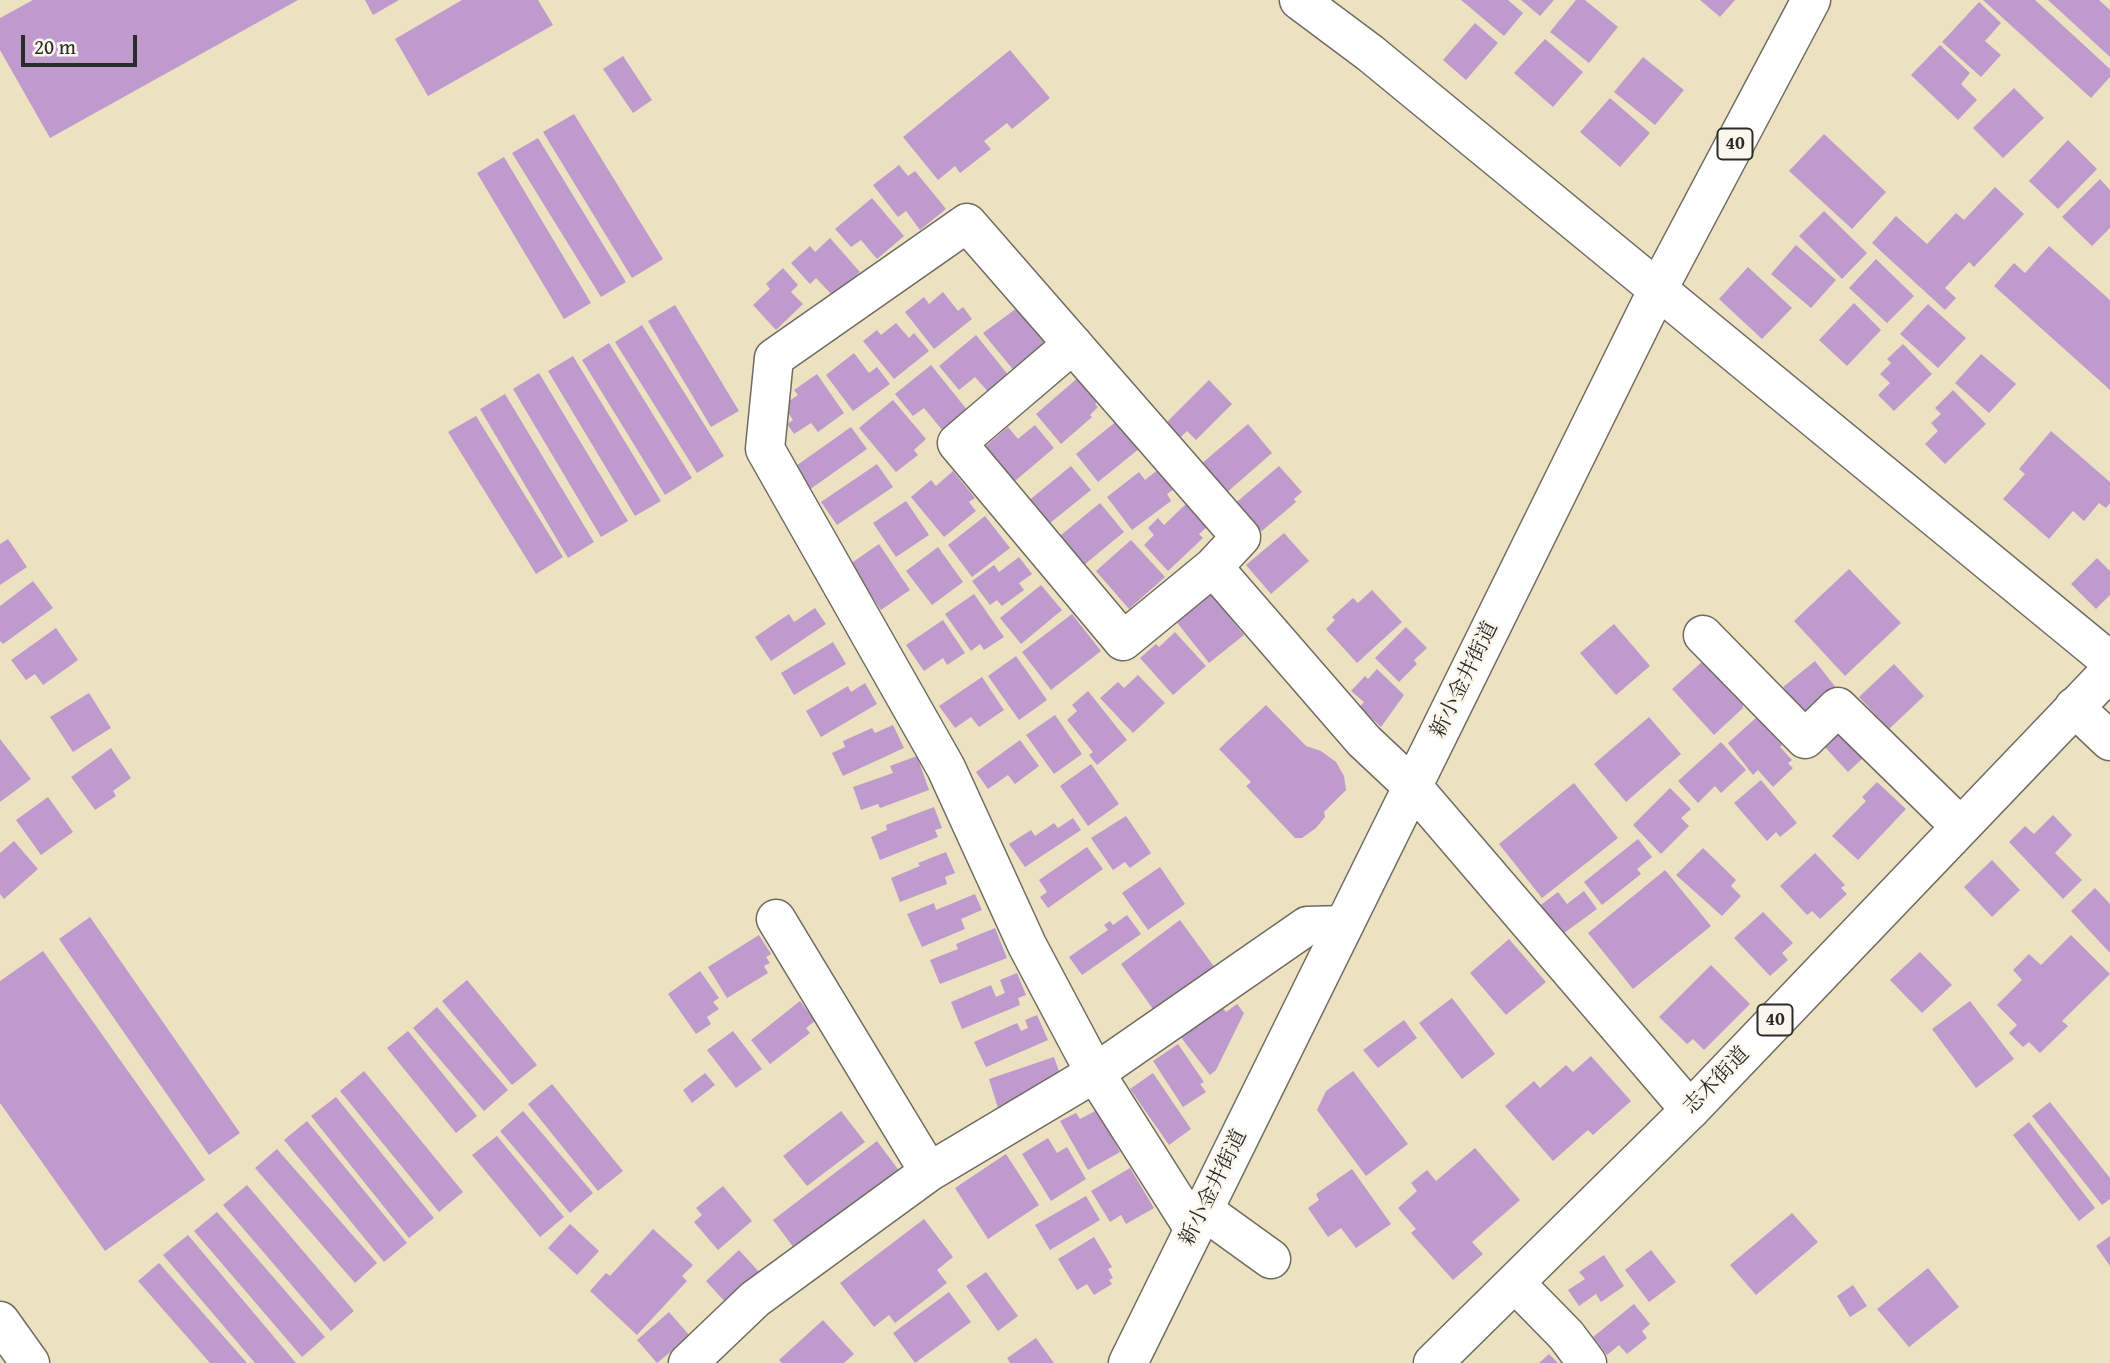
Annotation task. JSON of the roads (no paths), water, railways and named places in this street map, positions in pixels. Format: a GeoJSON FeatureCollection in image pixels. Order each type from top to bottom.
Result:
{"type":"FeatureCollection","features":[{"type":"Feature","properties":{"kind":"street"},"geometry":{"type":"LineString","coordinates":[[1300,0],[1370,53],[2110,661]]}},
{"type":"Feature","properties":{"kind":"street","name":"新小金井街道"},"geometry":{"type":"LineString","coordinates":[[1128,1363],[1658,289],[1811,0]]}},
{"type":"Feature","properties":{"kind":"street"},"geometry":{"type":"LineString","coordinates":[[1073,344],[957,443],[1123,641],[1213,567],[1241,537],[1073,344],[967,223],[774,358],[765,449],[946,768],[1027,944],[1095,1073],[1199,1220],[1271,1259]]}},
{"type":"Feature","properties":{"kind":"street"},"geometry":{"type":"LineString","coordinates":[[1213,567],[1364,741],[1413,787],[1690,1110]]}},
{"type":"Feature","properties":{"kind":"street"},"geometry":{"type":"LineString","coordinates":[[1703,635],[1805,739],[1838,706],[1960,827]]}},
{"type":"Feature","properties":{"kind":"street","name":"志木街道"},"geometry":{"type":"LineString","coordinates":[[1433,1363],[1690,1110],[2110,671]]}},
{"type":"Feature","properties":{"kind":"street"},"geometry":{"type":"LineString","coordinates":[[2074,707],[2110,741]]}},
{"type":"Feature","properties":{"kind":"street"},"geometry":{"type":"LineString","coordinates":[[776,919],[929,1172]]}},
{"type":"Feature","properties":{"kind":"street"},"geometry":{"type":"LineString","coordinates":[[688,1363],[755,1299],[929,1172],[1095,1073],[1307,926],[1344,925]]}},
{"type":"Feature","properties":{"kind":"street"},"geometry":{"type":"LineString","coordinates":[[1515,1283],[1566,1335],[1587,1363]]}},
{"type":"Feature","properties":{"kind":"street"},"geometry":{"type":"LineString","coordinates":[[0,1321],[30,1363]]}}]}
